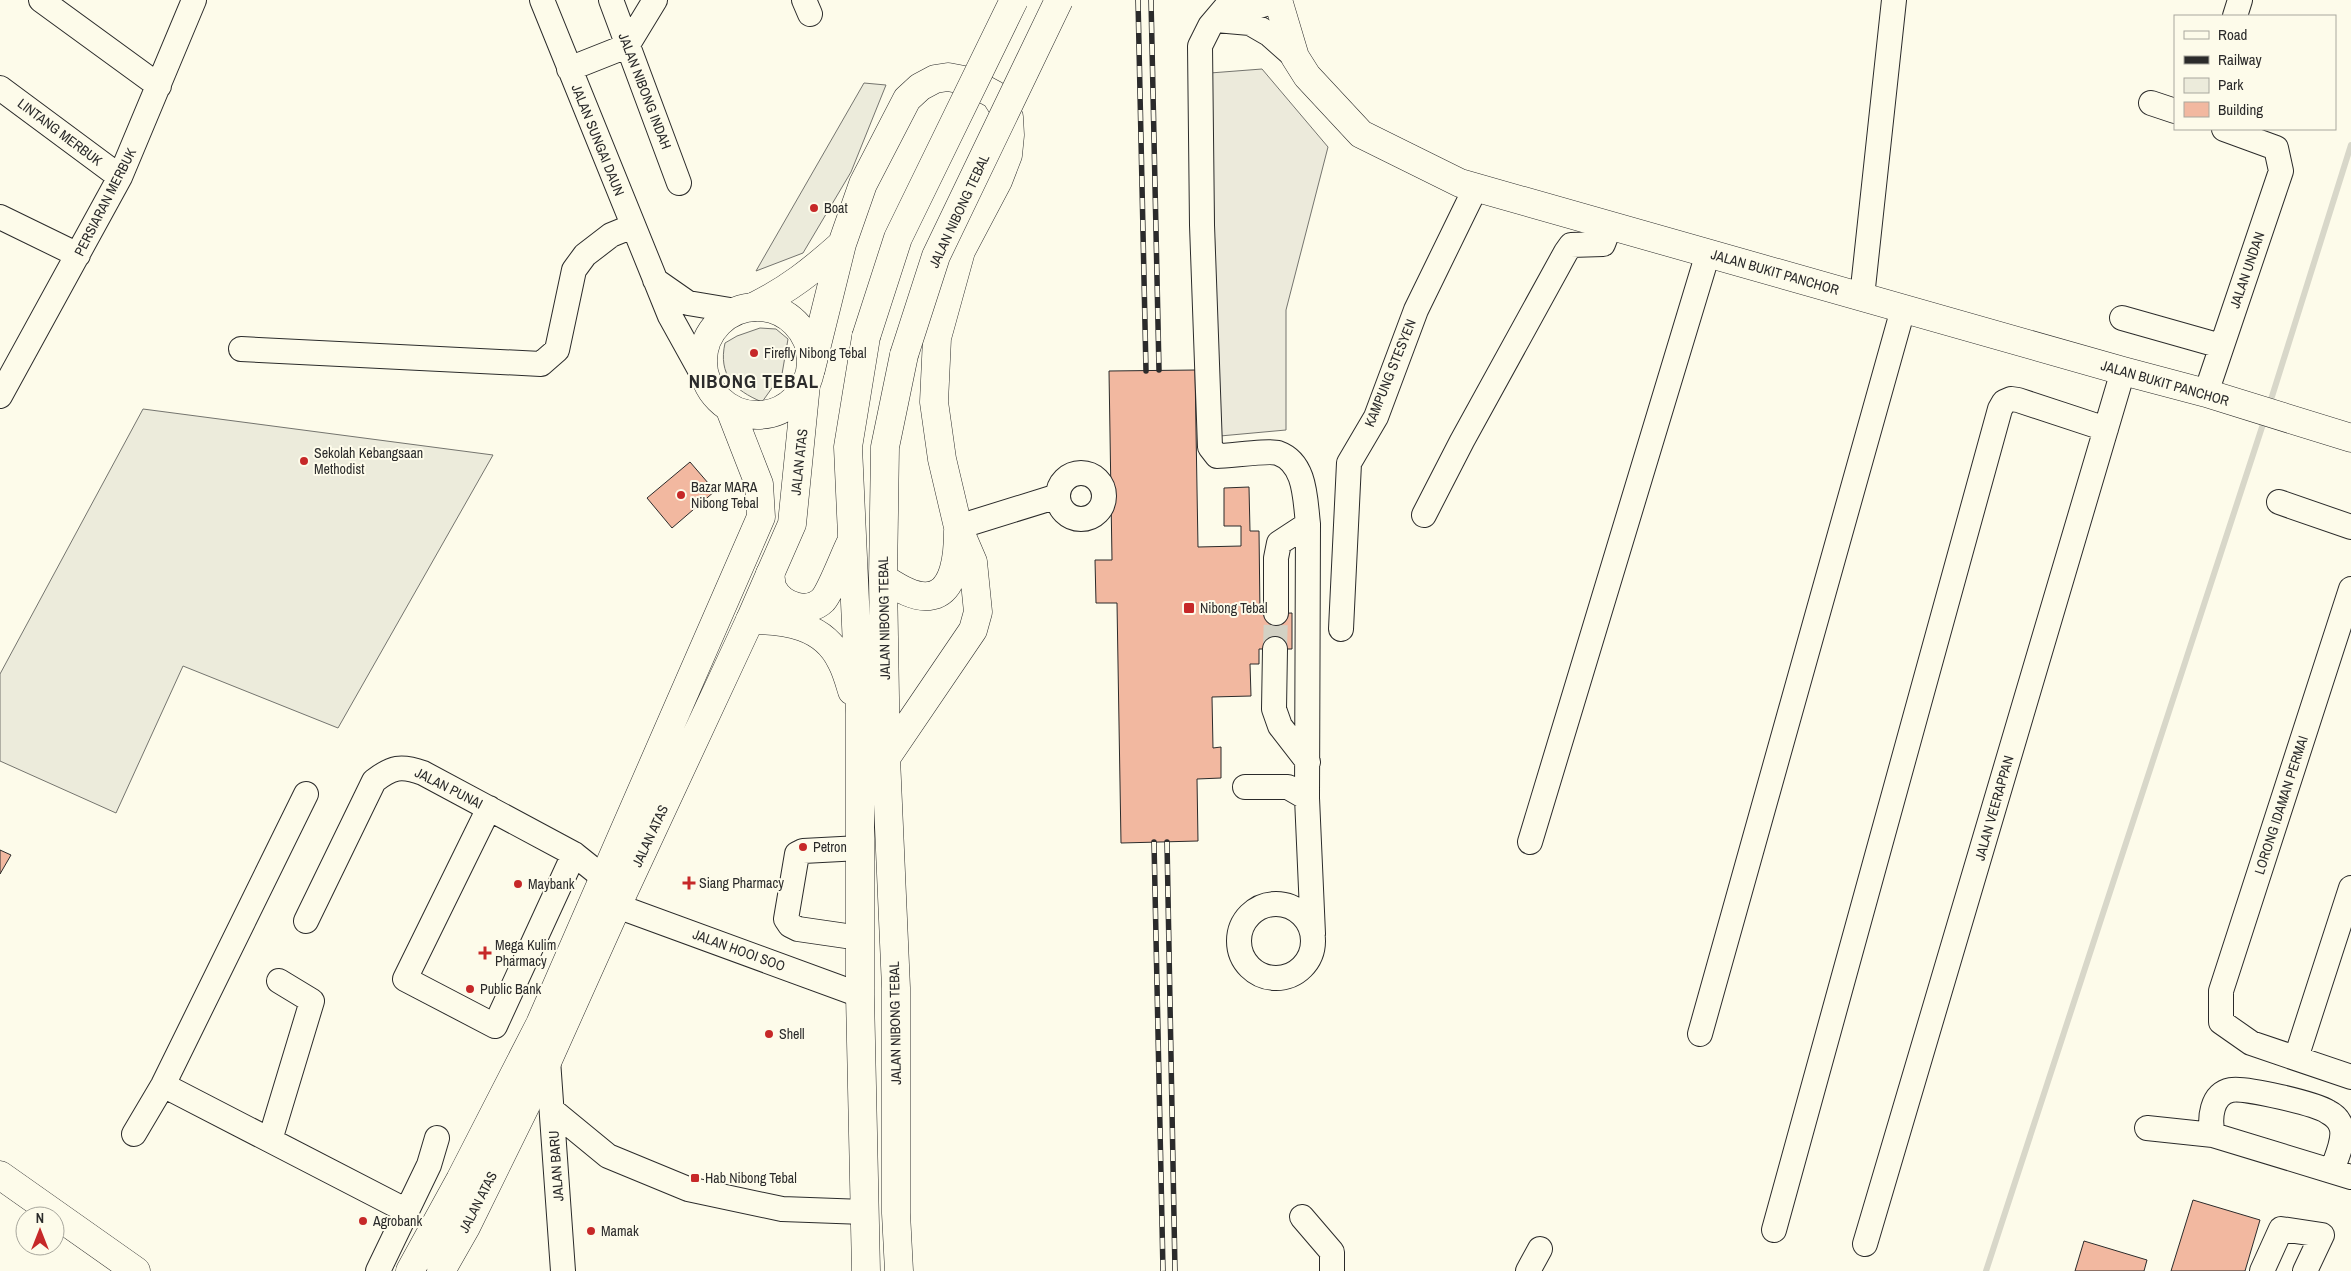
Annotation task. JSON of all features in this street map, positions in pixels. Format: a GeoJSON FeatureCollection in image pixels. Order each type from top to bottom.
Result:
{"type":"FeatureCollection","features":[{"type":"Feature","properties":{"kind":"main road","name":"JALAN NIBONG TEBAL"},"geometry":{"type":"LineString","coordinates":[[866,1271],[860,995],[860,713],[848,447],[866,337],[898,238],[1014,0]]}},
{"type":"Feature","properties":{"kind":"main road","name":"JALAN NIBONG TEBAL"},"geometry":{"type":"LineString","coordinates":[[899,1271],[896,1213],[896,988],[886,758],[883,578],[885,447],[904,354],[936,256],[1059,0]]}},
{"type":"Feature","properties":{"kind":"main road","name":"JALAN BUKIT PANCHOR"},"geometry":{"type":"LineString","coordinates":[[1278,0],[1295,57],[1307,76],[1361,134],[1460,183],[2123,371],[2206,392],[2351,438]]}},
{"type":"Feature","properties":{"kind":"main road","name":"JALAN ATAS"},"geometry":{"type":"LineString","coordinates":[[441,1271],[466,1227],[548,1060],[617,906],[750,620],[792,524],[808,377],[842,244],[863,184],[907,99],[920,87],[935,79],[948,77],[969,81],[995,95],[1009,116],[1010,135],[1008,155],[998,181],[961,251],[937,338],[934,402],[942,459],[958,527]]}},
{"type":"Feature","properties":{"kind":"main road","name":"JALAN ATAS"},"geometry":{"type":"LineString","coordinates":[[745,309],[779,295],[806,276],[842,244]]}},
{"type":"Feature","properties":{"kind":"main road"},"geometry":{"type":"LineString","coordinates":[[769,308],[784,314],[797,324],[806,338],[811,353],[808,377],[796,399],[781,410],[764,415],[746,414],[729,407],[716,396],[706,381],[703,365],[705,348],[711,333],[722,320],[745,309],[769,308]]}},
{"type":"Feature","properties":{"kind":"main road","name":"JALAN ATAS"},"geometry":{"type":"LineString","coordinates":[[410,1271],[460,1180],[540,1024],[761,517],[759,484],[729,407]]}},
{"type":"Feature","properties":{"kind":"main road"},"geometry":{"type":"LineString","coordinates":[[883,578],[905,592],[929,596],[944,589],[952,574],[958,550],[958,527]]}},
{"type":"Feature","properties":{"kind":"main road"},"geometry":{"type":"LineString","coordinates":[[886,758],[973,630],[978,612],[973,562],[958,527]]}},
{"type":"Feature","properties":{"kind":"main road"},"geometry":{"type":"LineString","coordinates":[[770,574],[773,588],[782,600],[802,608],[813,605],[823,600],[851,540]]}},
{"type":"Feature","properties":{"kind":"main road"},"geometry":{"type":"LineString","coordinates":[[750,620],[776,620],[794,623],[829,642],[841,660],[860,713]]}},
{"type":"Feature","properties":{"kind":"main road"},"geometry":{"type":"LineString","coordinates":[[0,1174],[123,1268]]}},
{"type":"Feature","properties":{"kind":"street"},"geometry":{"type":"LineString","coordinates":[[41,0],[159,86]]}},
{"type":"Feature","properties":{"kind":"street","name":"PERSIARAN MERBUK"},"geometry":{"type":"LineString","coordinates":[[0,396],[120,177],[194,0]]}},
{"type":"Feature","properties":{"kind":"street","name":"JALAN SUNGAI DAUN"},"geometry":{"type":"LineString","coordinates":[[542,0],[670,316],[706,381]]}},
{"type":"Feature","properties":{"kind":"street","name":"JALAN NIBONG INDAH"},"geometry":{"type":"LineString","coordinates":[[611,0],[679,183]]}},
{"type":"Feature","properties":{"kind":"street"},"geometry":{"type":"LineString","coordinates":[[570,69],[627,46],[655,0]]}},
{"type":"Feature","properties":{"kind":"street"},"geometry":{"type":"LineString","coordinates":[[1232,0],[1203,37],[1200,54],[1202,224],[1210,446],[1216,456],[1277,453],[1292,462],[1303,480],[1308,524],[1307,798],[1313,934],[1313,946],[1310,957],[1303,967],[1293,974],[1282,978],[1270,978],[1258,974],[1242,956],[1239,944],[1240,931],[1246,919],[1255,910],[1266,905],[1279,903],[1291,906],[1302,914],[1310,923],[1313,934]]}},
{"type":"Feature","properties":{"kind":"street"},"geometry":{"type":"LineString","coordinates":[[1216,20],[1278,0]]}},
{"type":"Feature","properties":{"kind":"street"},"geometry":{"type":"LineString","coordinates":[[1862,297],[1894,0]]}},
{"type":"Feature","properties":{"kind":"street"},"geometry":{"type":"LineString","coordinates":[[2235,15],[2240,0]]}},
{"type":"Feature","properties":{"kind":"street"},"geometry":{"type":"LineString","coordinates":[[1216,20],[1250,24],[1269,34],[1295,57]]}},
{"type":"Feature","properties":{"kind":"street","name":"LINTANG MERBUK"},"geometry":{"type":"LineString","coordinates":[[0,88],[120,177]]}},
{"type":"Feature","properties":{"kind":"street"},"geometry":{"type":"LineString","coordinates":[[2152,102],[2174,111]]}},
{"type":"Feature","properties":{"kind":"street","name":"JALAN UNDAN"},"geometry":{"type":"LineString","coordinates":[[2206,392],[2281,171],[2276,148],[2227,130]]}},
{"type":"Feature","properties":{"kind":"street","name":"KAMPUNG STESYEN"},"geometry":{"type":"LineString","coordinates":[[1340,629],[1349,463],[1376,417],[1416,310],[1476,187]]}},
{"type":"Feature","properties":{"kind":"street"},"geometry":{"type":"LineString","coordinates":[[0,217],[78,255]]}},
{"type":"Feature","properties":{"kind":"street"},"geometry":{"type":"LineString","coordinates":[[241,349],[541,364],[556,350],[574,270],[585,255],[611,235],[633,226]]}},
{"type":"Feature","properties":{"kind":"street"},"geometry":{"type":"LineString","coordinates":[[1424,515],[1462,441],[1566,252],[1571,245],[1603,244],[1610,226]]}},
{"type":"Feature","properties":{"kind":"street"},"geometry":{"type":"LineString","coordinates":[[1530,842],[1708,253]]}},
{"type":"Feature","properties":{"kind":"street"},"geometry":{"type":"LineString","coordinates":[[655,280],[688,303],[745,309]]}},
{"type":"Feature","properties":{"kind":"street"},"geometry":{"type":"LineString","coordinates":[[1700,1034],[1903,308]]}},
{"type":"Feature","properties":{"kind":"street"},"geometry":{"type":"LineString","coordinates":[[2122,318],[2221,346]]}},
{"type":"Feature","properties":{"kind":"street","name":"JALAN VEERAPPAN"},"geometry":{"type":"LineString","coordinates":[[1865,1244],[2123,371]]}},
{"type":"Feature","properties":{"kind":"street"},"geometry":{"type":"LineString","coordinates":[[1774,1230],[2000,409],[2004,402],[2011,399],[2018,400],[2106,429]]}},
{"type":"Feature","properties":{"kind":"street"},"geometry":{"type":"LineString","coordinates":[[958,527],[1058,496]]}},
{"type":"Feature","properties":{"kind":"street"},"geometry":{"type":"LineString","coordinates":[[2279,502],[2351,527]]}},
{"type":"Feature","properties":{"kind":"street"},"geometry":{"type":"LineString","coordinates":[[1276,613],[1276,558],[1279,543],[1308,524]]}},
{"type":"Feature","properties":{"kind":"street","name":"LORONG IDAMAN PERMAI"},"geometry":{"type":"LineString","coordinates":[[2296,1058],[2251,1044],[2221,1022],[2221,990],[2351,589]]}},
{"type":"Feature","properties":{"kind":"street"},"geometry":{"type":"LineString","coordinates":[[1274,649],[1274,709],[1280,726],[1308,762]]}},
{"type":"Feature","properties":{"kind":"street","name":"JALAN PUNAI"},"geometry":{"type":"LineString","coordinates":[[306,921],[374,781],[387,771],[406,767],[423,773],[574,854],[604,878]]}},
{"type":"Feature","properties":{"kind":"street"},"geometry":{"type":"LineString","coordinates":[[1245,787],[1288,787],[1307,798]]}},
{"type":"Feature","properties":{"kind":"street"},"geometry":{"type":"LineString","coordinates":[[134,1134],[164,1085],[306,794]]}},
{"type":"Feature","properties":{"kind":"street"},"geometry":{"type":"LineString","coordinates":[[490,808],[405,979],[495,1026],[574,854]]}},
{"type":"Feature","properties":{"kind":"street"},"geometry":{"type":"LineString","coordinates":[[1279,903],[1300,885],[1310,845]]}},
{"type":"Feature","properties":{"kind":"street"},"geometry":{"type":"LineString","coordinates":[[860,848],[803,851],[797,854],[786,919],[790,925],[798,929],[860,938]]}},
{"type":"Feature","properties":{"kind":"street"},"geometry":{"type":"LineString","coordinates":[[2351,888],[2296,1058],[2351,1077]]}},
{"type":"Feature","properties":{"kind":"street","name":"JALAN HOOI SOO"},"geometry":{"type":"LineString","coordinates":[[617,906],[860,995]]}},
{"type":"Feature","properties":{"kind":"street"},"geometry":{"type":"LineString","coordinates":[[270,1140],[312,1001],[279,981]]}},
{"type":"Feature","properties":{"kind":"street","name":"JALAN BARU"},"geometry":{"type":"LineString","coordinates":[[548,1060],[563,1271]]}},
{"type":"Feature","properties":{"kind":"street"},"geometry":{"type":"LineString","coordinates":[[164,1085],[407,1211]]}},
{"type":"Feature","properties":{"kind":"street"},"geometry":{"type":"LineString","coordinates":[[2147,1128],[2213,1135],[2342,1174],[2342,1128],[2338,1120],[2327,1111],[2291,1100],[2231,1090],[2218,1097],[2213,1106],[2210,1125],[2213,1135]]}},
{"type":"Feature","properties":{"kind":"street"},"geometry":{"type":"LineString","coordinates":[[552,1110],[608,1156],[688,1189],[782,1209],[864,1212]]}},
{"type":"Feature","properties":{"kind":"street"},"geometry":{"type":"LineString","coordinates":[[378,1271],[429,1165],[437,1138]]}},
{"type":"Feature","properties":{"kind":"street"},"geometry":{"type":"LineString","coordinates":[[429,1165],[460,1180]]}},
{"type":"Feature","properties":{"kind":"street"},"geometry":{"type":"LineString","coordinates":[[1302,1217],[1332,1252],[1332,1271]]}},
{"type":"Feature","properties":{"kind":"street"},"geometry":{"type":"LineString","coordinates":[[2262,1271],[2282,1229],[2322,1235],[2305,1271]]}},
{"type":"Feature","properties":{"kind":"street"},"geometry":{"type":"LineString","coordinates":[[1528,1271],[1540,1249]]}},
{"type":"Feature","properties":{"kind":"green space"},"geometry":{"type":"Polygon","coordinates":[[[864,83],[886,85],[851,172],[803,253],[756,271],[864,83]]]}},
{"type":"Feature","properties":{"kind":"green space"},"geometry":{"type":"Polygon","coordinates":[[[760,328],[776,329],[788,339],[782,374],[762,402],[743,392],[730,380],[726,373],[723,354],[725,343],[737,336],[760,328]]]}},
{"type":"Feature","properties":{"kind":"green space"},"geometry":{"type":"Polygon","coordinates":[[[143,409],[493,455],[338,728],[183,666],[116,813],[0,761],[0,674],[143,409]]]}},
{"type":"Feature","properties":{"kind":"shaded area"},"geometry":{"type":"Polygon","coordinates":[[[1262,69],[1328,147],[1286,310],[1286,430],[1220,436],[1210,73],[1262,69]]]}},
{"type":"Feature","properties":{"kind":"building","name":"Nibong Tebal"},"geometry":{"type":"Polygon","coordinates":[[[1195,370],[1198,547],[1241,546],[1241,526],[1224,526],[1224,488],[1249,487],[1250,531],[1259,531],[1260,614],[1292,613],[1292,649],[1259,649],[1259,664],[1250,664],[1251,696],[1212,697],[1213,748],[1221,747],[1221,778],[1197,779],[1198,841],[1121,843],[1117,603],[1096,603],[1095,560],[1112,560],[1109,371],[1195,370]]]}},
{"type":"Feature","properties":{"kind":"building","name":"Bazar MARA Nibong Tebal"},"geometry":{"type":"Polygon","coordinates":[[[690,462],[715,491],[672,528],[647,498],[690,462]]]}},
{"type":"Feature","properties":{"kind":"building"},"geometry":{"type":"Polygon","coordinates":[[[0,850],[11,855],[0,874],[0,850]]]}},
{"type":"Feature","properties":{"kind":"building"},"geometry":{"type":"Polygon","coordinates":[[[2193,1200],[2260,1220],[2245,1271],[2171,1271],[2193,1200]]]}},
{"type":"Feature","properties":{"kind":"building"},"geometry":{"type":"Polygon","coordinates":[[[2084,1241],[2147,1260],[2144,1271],[2075,1271],[2084,1241]]]}},
{"type":"Feature","properties":{"kind":"waterway"},"geometry":{"type":"LineString","coordinates":[[2269,406],[2351,145]]}},
{"type":"Feature","properties":{"kind":"waterway"},"geometry":{"type":"LineString","coordinates":[[1986,1271],[2265,418]]}},
{"type":"Feature","properties":{"kind":"tunnel"},"geometry":{"type":"LineString","coordinates":[[1275,649],[1276,613]]}},
{"type":"Feature","properties":{"kind":"railway"},"geometry":{"type":"LineString","coordinates":[[1138,0],[1146,371]]}},
{"type":"Feature","properties":{"kind":"railway"},"geometry":{"type":"LineString","coordinates":[[1151,0],[1159,370]]}},
{"type":"Feature","properties":{"kind":"railway"},"geometry":{"type":"LineString","coordinates":[[1154,842],[1163,1271]]}},
{"type":"Feature","properties":{"kind":"railway"},"geometry":{"type":"LineString","coordinates":[[1167,842],[1175,1271]]}},
{"type":"Feature","properties":{"kind":"place","name":"Boat"},"geometry":{"type":"Point","coordinates":[814,208]}},
{"type":"Feature","properties":{"kind":"place","name":"Firefly Nibong Tebal"},"geometry":{"type":"Point","coordinates":[754,353]}},
{"type":"Feature","properties":{"kind":"place","name":"Sekolah Kebangsaan Methodist"},"geometry":{"type":"Point","coordinates":[304,461]}},
{"type":"Feature","properties":{"kind":"place","name":"Bazar MARA Nibong Tebal"},"geometry":{"type":"Point","coordinates":[681,495]}},
{"type":"Feature","properties":{"kind":"place","name":"Nibong Tebal"},"geometry":{"type":"Point","coordinates":[1189,608]}},
{"type":"Feature","properties":{"kind":"place","name":"Petron"},"geometry":{"type":"Point","coordinates":[803,847]}},
{"type":"Feature","properties":{"kind":"place","name":"Siang Pharmacy"},"geometry":{"type":"Point","coordinates":[689,883]}},
{"type":"Feature","properties":{"kind":"place","name":"Maybank"},"geometry":{"type":"Point","coordinates":[518,884]}},
{"type":"Feature","properties":{"kind":"place","name":"Mega Kulim Pharmacy"},"geometry":{"type":"Point","coordinates":[485,953]}},
{"type":"Feature","properties":{"kind":"place","name":"Public Bank"},"geometry":{"type":"Point","coordinates":[470,989]}},
{"type":"Feature","properties":{"kind":"place","name":"Shell"},"geometry":{"type":"Point","coordinates":[769,1034]}},
{"type":"Feature","properties":{"kind":"place","name":"Hab Nibong Tebal"},"geometry":{"type":"Point","coordinates":[695,1178]}},
{"type":"Feature","properties":{"kind":"place","name":"Agrobank"},"geometry":{"type":"Point","coordinates":[363,1221]}},
{"type":"Feature","properties":{"kind":"place","name":"Mamak"},"geometry":{"type":"Point","coordinates":[591,1231]}},
{"type":"Feature","properties":{"kind":"district","name":"NIBONG TEBAL"},"geometry":{"type":"Point","coordinates":[754,381]}}]}
